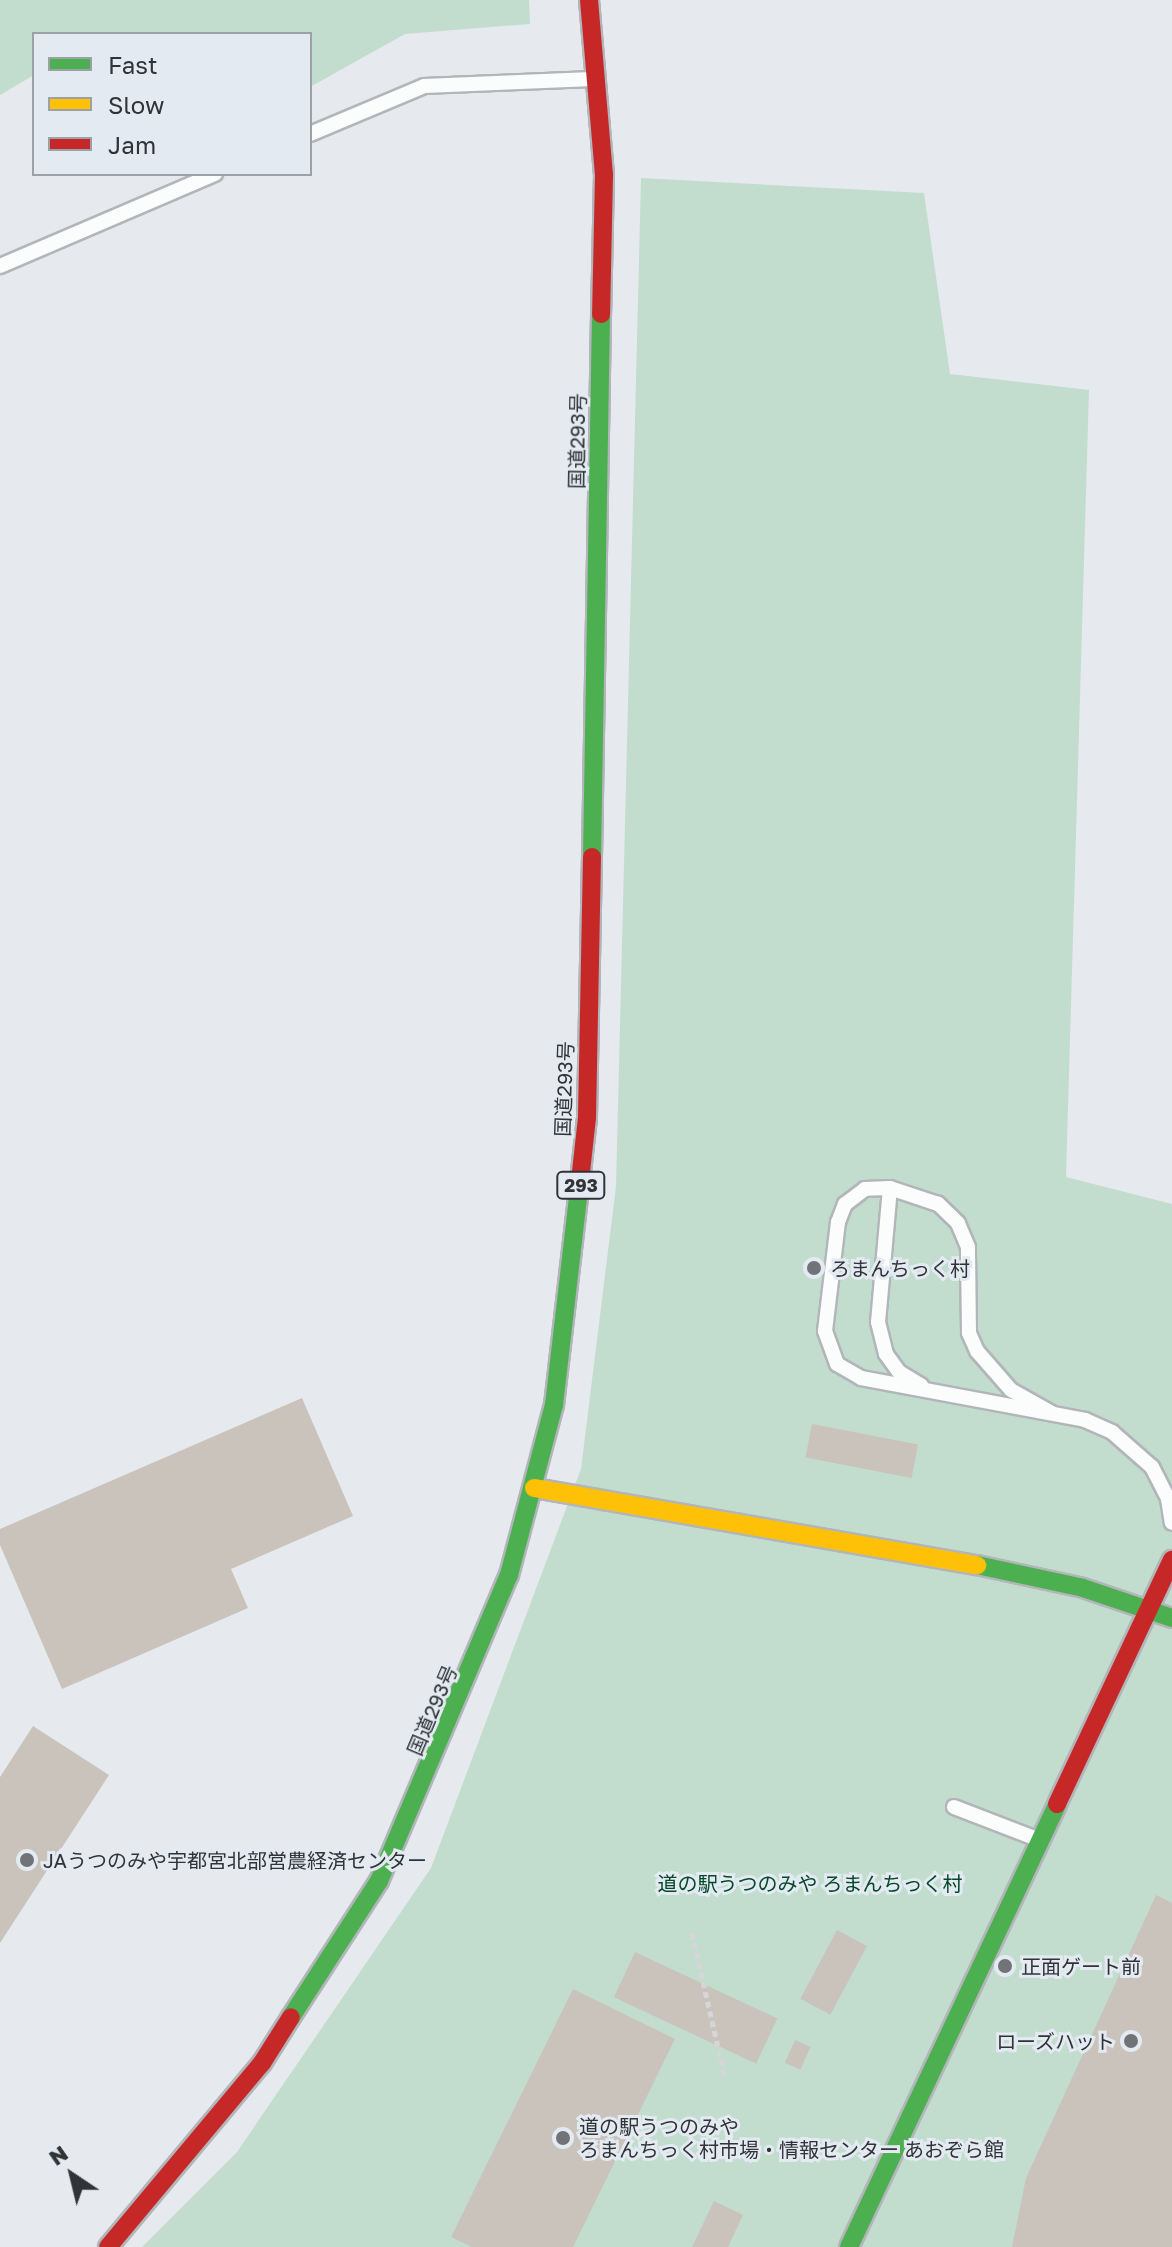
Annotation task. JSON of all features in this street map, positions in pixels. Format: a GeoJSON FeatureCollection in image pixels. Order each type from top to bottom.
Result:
{"type":"FeatureCollection","features":[{"type":"Feature","properties":{"kind":"main road","name":"国道293号"},"geometry":{"type":"LineString","coordinates":[[108,2247],[262,2063],[379,1881],[467,1683],[509,1575],[534,1488],[567,1319],[587,1117],[604,175],[589,0]]}},
{"type":"Feature","properties":{"kind":"main road"},"geometry":{"type":"LineString","coordinates":[[534,1488],[1004,1570],[1150,1608],[1172,1618]]}},
{"type":"Feature","properties":{"kind":"main road"},"geometry":{"type":"LineString","coordinates":[[849,2247],[1170,1564]]}},
{"type":"Feature","properties":{"kind":"lane"},"geometry":{"type":"LineString","coordinates":[[312,133],[424,86],[596,79]]}},
{"type":"Feature","properties":{"kind":"lane"},"geometry":{"type":"LineString","coordinates":[[0,266],[210,176]]}},
{"type":"Feature","properties":{"kind":"lane"},"geometry":{"type":"LineString","coordinates":[[890,1188],[878,1322],[886,1354],[899,1372],[930,1390]]}},
{"type":"Feature","properties":{"kind":"lane"},"geometry":{"type":"LineString","coordinates":[[1052,1413],[1011,1390],[977,1351],[969,1333],[968,1247],[958,1223],[938,1204],[890,1188],[865,1189],[845,1204],[838,1222],[825,1331],[828,1350],[837,1364],[861,1378],[1085,1420],[1128,1442],[1152,1467],[1168,1499],[1172,1523]]}},
{"type":"Feature","properties":{"kind":"lane"},"geometry":{"type":"LineString","coordinates":[[1170,1564],[1172,1532]]}},
{"type":"Feature","properties":{"kind":"lane"},"geometry":{"type":"LineString","coordinates":[[954,1807],[1041,1841]]}},
{"type":"Feature","properties":{"kind":"path"},"geometry":{"type":"LineString","coordinates":[[692,1933],[724,2074]]}},
{"type":"Feature","properties":{"kind":"green space"},"geometry":{"type":"Polygon","coordinates":[[[0,0],[529,0],[530,24],[405,34],[312,86],[312,32],[32,32],[32,76],[0,95],[0,0]]]}},
{"type":"Feature","properties":{"kind":"green space","name":"道の駅うつのみや ろまんちっく村"},"geometry":{"type":"Polygon","coordinates":[[[641,178],[924,193],[950,374],[1089,390],[1066,1177],[1172,1204],[1172,2247],[142,2247],[237,2152],[431,1868],[581,1469],[616,1186],[641,178]]]}},
{"type":"Feature","properties":{"kind":"building"},"geometry":{"type":"Polygon","coordinates":[[[302,1398],[353,1516],[231,1569],[248,1608],[62,1689],[0,1545],[0,1529],[302,1398]]]}},
{"type":"Feature","properties":{"kind":"building"},"geometry":{"type":"Polygon","coordinates":[[[812,1424],[918,1445],[912,1478],[806,1457],[812,1424]]]}},
{"type":"Feature","properties":{"kind":"building","name":"JAうつのみや宇都宮北部営農経済センター"},"geometry":{"type":"Polygon","coordinates":[[[33,1726],[109,1775],[0,1943],[0,1777],[33,1726]]]}},
{"type":"Feature","properties":{"kind":"building","name":"ローズハット"},"geometry":{"type":"Polygon","coordinates":[[[1156,1895],[1172,1903],[1172,2247],[1012,2247],[1026,2178],[1156,1895]]]}},
{"type":"Feature","properties":{"kind":"building"},"geometry":{"type":"Polygon","coordinates":[[[837,1930],[867,1946],[830,2015],[800,1999],[837,1930]]]}},
{"type":"Feature","properties":{"kind":"building"},"geometry":{"type":"Polygon","coordinates":[[[635,1952],[777,2018],[756,2064],[614,1997],[635,1952]]]}},
{"type":"Feature","properties":{"kind":"building","name":"道の駅うつのみや ろまんちっく村市場・情報センター あおぞら館"},"geometry":{"type":"Polygon","coordinates":[[[573,1989],[675,2039],[573,2247],[472,2247],[451,2237],[573,1989]]]}},
{"type":"Feature","properties":{"kind":"building"},"geometry":{"type":"Polygon","coordinates":[[[795,2040],[811,2047],[800,2070],[785,2063],[795,2040]]]}},
{"type":"Feature","properties":{"kind":"building"},"geometry":{"type":"Polygon","coordinates":[[[714,2201],[743,2215],[728,2247],[692,2247],[714,2201]]]}},
{"type":"Feature","properties":{"kind":"traffic: fast"},"geometry":{"type":"LineString","coordinates":[[592,857],[601,314]]}},
{"type":"Feature","properties":{"kind":"traffic: fast"},"geometry":{"type":"LineString","coordinates":[[291,2017],[379,1881],[509,1575],[554,1405],[579,1190]]}},
{"type":"Feature","properties":{"kind":"traffic: fast"},"geometry":{"type":"LineString","coordinates":[[977,1565],[1083,1588],[1172,1618]]}},
{"type":"Feature","properties":{"kind":"traffic: fast"},"geometry":{"type":"LineString","coordinates":[[849,2247],[1057,1804]]}},
{"type":"Feature","properties":{"kind":"traffic: slow"},"geometry":{"type":"LineString","coordinates":[[534,1488],[977,1565]]}},
{"type":"Feature","properties":{"kind":"traffic: jam"},"geometry":{"type":"LineString","coordinates":[[589,0],[604,175],[601,314]]}},
{"type":"Feature","properties":{"kind":"traffic: jam"},"geometry":{"type":"LineString","coordinates":[[579,1190],[587,1117],[592,857]]}},
{"type":"Feature","properties":{"kind":"traffic: jam"},"geometry":{"type":"LineString","coordinates":[[1057,1804],[1172,1560]]}},
{"type":"Feature","properties":{"kind":"traffic: jam"},"geometry":{"type":"LineString","coordinates":[[108,2247],[262,2063],[291,2017]]}},
{"type":"Feature","properties":{"kind":"place","name":"ろまんちっく村"},"geometry":{"type":"Point","coordinates":[814,1268]}},
{"type":"Feature","properties":{"kind":"place","name":"JAうつのみや宇都宮北部営農経済センター"},"geometry":{"type":"Point","coordinates":[27,1860]}},
{"type":"Feature","properties":{"kind":"place","name":"正面ゲート前"},"geometry":{"type":"Point","coordinates":[1005,1966]}},
{"type":"Feature","properties":{"kind":"place","name":"ローズハット"},"geometry":{"type":"Point","coordinates":[1131,2041]}},
{"type":"Feature","properties":{"kind":"place","name":"道の駅うつのみや ろまんちっく村市場・情報センター あおぞら館"},"geometry":{"type":"Point","coordinates":[563,2138]}}]}
